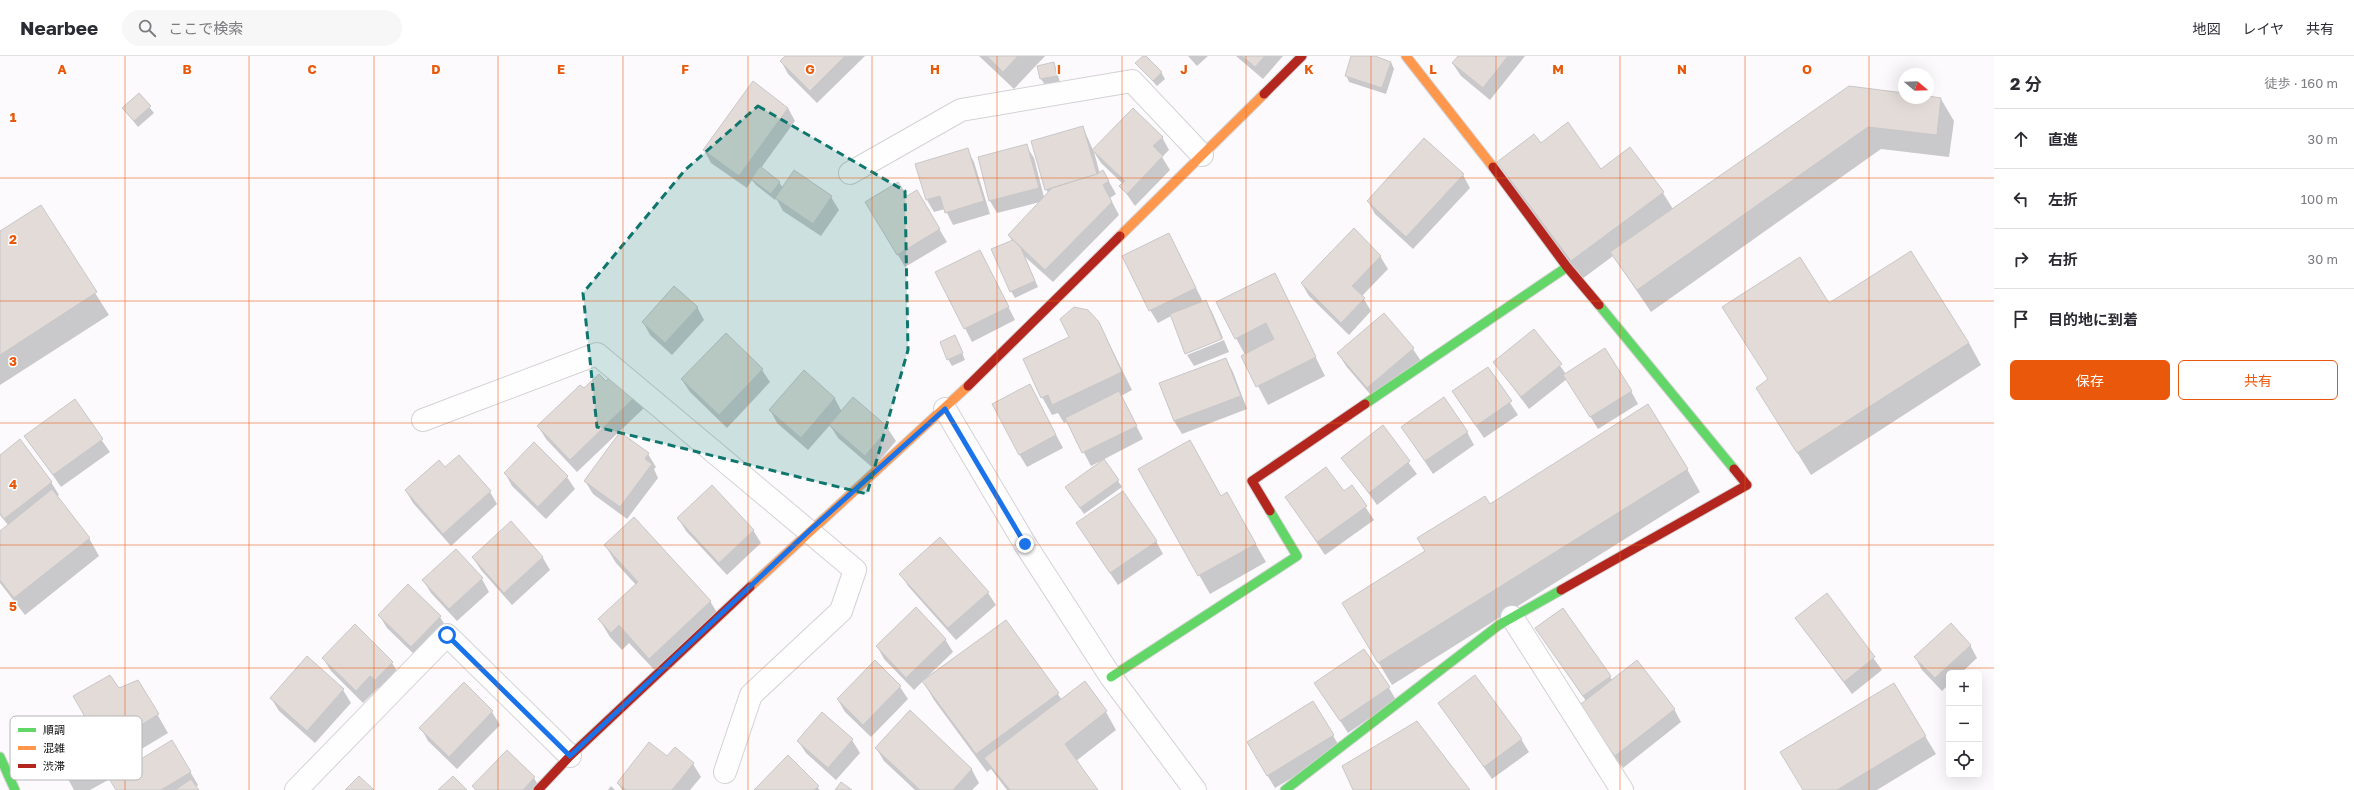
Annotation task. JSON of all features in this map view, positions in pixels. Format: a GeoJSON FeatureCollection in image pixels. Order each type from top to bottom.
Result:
{"type":"FeatureCollection","features":[{"type":"Feature","properties":{"kind":"main road"},"geometry":{"type":"LineString","coordinates":[[538,790],[570,756],[809,531],[945,409],[1302,56]]}},
{"type":"Feature","properties":{"kind":"main road"},"geometry":{"type":"LineString","coordinates":[[1285,790],[1499,625],[1748,485],[1567,267],[1493,167],[1406,56]]}},
{"type":"Feature","properties":{"kind":"main road"},"geometry":{"type":"LineString","coordinates":[[1111,677],[1297,556],[1252,481],[1567,267]]}},
{"type":"Feature","properties":{"kind":"main road"},"geometry":{"type":"LineString","coordinates":[[0,757],[10,779]]}},
{"type":"Feature","properties":{"kind":"main road"},"geometry":{"type":"LineString","coordinates":[[10,780],[15,790]]}},
{"type":"Feature","properties":{"kind":"street"},"geometry":{"type":"LineString","coordinates":[[850,173],[961,110],[1132,81],[1202,154]]}},
{"type":"Feature","properties":{"kind":"street"},"geometry":{"type":"LineString","coordinates":[[423,420],[597,354],[855,570],[841,611],[751,694],[725,772]]}},
{"type":"Feature","properties":{"kind":"street"},"geometry":{"type":"LineString","coordinates":[[945,409],[1025,544],[1111,677],[1195,790]]}},
{"type":"Feature","properties":{"kind":"street"},"geometry":{"type":"LineString","coordinates":[[1512,617],[1622,790]]}},
{"type":"Feature","properties":{"kind":"street"},"geometry":{"type":"LineString","coordinates":[[296,790],[447,635],[570,756]]}},
{"type":"Feature","properties":{"kind":"highlighted area"},"geometry":{"type":"Polygon","coordinates":[[[758,106],[905,191],[908,350],[867,494],[597,427],[583,293],[685,170],[758,106]]]}},
{"type":"Feature","properties":{"kind":"building"},"geometry":{"type":"Polygon","coordinates":[[[785,56],[845,56],[810,91],[780,61],[785,56]]]}},
{"type":"Feature","properties":{"kind":"building"},"geometry":{"type":"Polygon","coordinates":[[[987,56],[1018,56],[1003,72],[987,56]]]}},
{"type":"Feature","properties":{"kind":"building"},"geometry":{"type":"Polygon","coordinates":[[[1143,56],[1146,56],[1162,72],[1153,81],[1135,63],[1143,56]]]}},
{"type":"Feature","properties":{"kind":"building"},"geometry":{"type":"Polygon","coordinates":[[[1242,56],[1265,56],[1255,67],[1242,56]]]}},
{"type":"Feature","properties":{"kind":"building"},"geometry":{"type":"Polygon","coordinates":[[[1351,56],[1375,56],[1391,62],[1382,88],[1345,76],[1351,56]]]}},
{"type":"Feature","properties":{"kind":"building"},"geometry":{"type":"Polygon","coordinates":[[[1458,56],[1508,56],[1483,88],[1452,63],[1458,56]]]}},
{"type":"Feature","properties":{"kind":"building"},"geometry":{"type":"Polygon","coordinates":[[[1054,62],[1057,76],[1040,79],[1037,66],[1054,62]]]}},
{"type":"Feature","properties":{"kind":"building"},"geometry":{"type":"Polygon","coordinates":[[[753,81],[788,108],[739,176],[703,150],[753,81]]]}},
{"type":"Feature","properties":{"kind":"building"},"geometry":{"type":"Polygon","coordinates":[[[1849,86],[1898,92],[1898,104],[1934,104],[1934,97],[1941,98],[1937,135],[1868,127],[1637,290],[1610,252],[1849,86]]]}},
{"type":"Feature","properties":{"kind":"building"},"geometry":{"type":"Polygon","coordinates":[[[139,93],[151,106],[134,121],[122,108],[139,93]]]}},
{"type":"Feature","properties":{"kind":"building"},"geometry":{"type":"Polygon","coordinates":[[[1133,108],[1163,137],[1153,146],[1163,156],[1127,194],[1119,186],[1125,181],[1092,150],[1133,108]]]}},
{"type":"Feature","properties":{"kind":"building"},"geometry":{"type":"Polygon","coordinates":[[[1568,122],[1601,169],[1630,147],[1664,192],[1571,261],[1497,162],[1534,134],[1541,143],[1568,122]]]}},
{"type":"Feature","properties":{"kind":"building"},"geometry":{"type":"Polygon","coordinates":[[[1083,126],[1097,174],[1045,190],[1031,141],[1083,126]]]}},
{"type":"Feature","properties":{"kind":"building"},"geometry":{"type":"Polygon","coordinates":[[[1424,138],[1464,174],[1406,237],[1367,201],[1424,138]]]}},
{"type":"Feature","properties":{"kind":"building"},"geometry":{"type":"Polygon","coordinates":[[[1027,144],[1039,188],[989,201],[978,157],[1027,144]]]}},
{"type":"Feature","properties":{"kind":"building"},"geometry":{"type":"Polygon","coordinates":[[[968,148],[984,201],[945,213],[940,196],[926,200],[915,164],[968,148]]]}},
{"type":"Feature","properties":{"kind":"building"},"geometry":{"type":"Polygon","coordinates":[[[760,166],[780,182],[771,194],[751,179],[760,166]]]}},
{"type":"Feature","properties":{"kind":"building"},"geometry":{"type":"Polygon","coordinates":[[[794,170],[832,196],[813,224],[775,198],[794,170]]]}},
{"type":"Feature","properties":{"kind":"building"},"geometry":{"type":"Polygon","coordinates":[[[1103,170],[1109,181],[1103,185],[1112,202],[1045,270],[1008,235],[1052,188],[1097,174],[1103,170]]]}},
{"type":"Feature","properties":{"kind":"building"},"geometry":{"type":"Polygon","coordinates":[[[898,182],[907,196],[917,190],[940,229],[897,255],[865,202],[898,182]]]}},
{"type":"Feature","properties":{"kind":"building"},"geometry":{"type":"Polygon","coordinates":[[[41,205],[97,292],[0,355],[0,231],[41,205]]]}},
{"type":"Feature","properties":{"kind":"building"},"geometry":{"type":"Polygon","coordinates":[[[1354,228],[1381,256],[1352,286],[1365,298],[1341,323],[1301,283],[1354,228]]]}},
{"type":"Feature","properties":{"kind":"building"},"geometry":{"type":"Polygon","coordinates":[[[1169,233],[1196,288],[1149,311],[1122,256],[1169,233]]]}},
{"type":"Feature","properties":{"kind":"building"},"geometry":{"type":"Polygon","coordinates":[[[1013,240],[1021,248],[1035,281],[1010,292],[991,249],[1013,240]]]}},
{"type":"Feature","properties":{"kind":"building"},"geometry":{"type":"Polygon","coordinates":[[[980,250],[1009,307],[964,329],[935,272],[980,250]]]}},
{"type":"Feature","properties":{"kind":"building"},"geometry":{"type":"Polygon","coordinates":[[[1911,251],[1969,343],[1797,453],[1756,388],[1768,379],[1722,307],[1800,257],[1829,303],[1911,251]]]}},
{"type":"Feature","properties":{"kind":"building"},"geometry":{"type":"Polygon","coordinates":[[[1275,273],[1316,357],[1256,387],[1241,356],[1274,339],[1266,323],[1235,339],[1216,302],[1275,273]]]}},
{"type":"Feature","properties":{"kind":"building"},"geometry":{"type":"Polygon","coordinates":[[[674,286],[698,307],[665,343],[642,322],[674,286]]]}},
{"type":"Feature","properties":{"kind":"building"},"geometry":{"type":"Polygon","coordinates":[[[1206,300],[1222,339],[1185,354],[1170,314],[1206,300]]]}},
{"type":"Feature","properties":{"kind":"building"},"geometry":{"type":"Polygon","coordinates":[[[1074,307],[1088,310],[1099,322],[1122,372],[1052,405],[1048,395],[1041,398],[1023,359],[1069,337],[1060,319],[1074,307]]]}},
{"type":"Feature","properties":{"kind":"building"},"geometry":{"type":"Polygon","coordinates":[[[1384,313],[1414,348],[1367,388],[1337,353],[1384,313]]]}},
{"type":"Feature","properties":{"kind":"building"},"geometry":{"type":"Polygon","coordinates":[[[1534,329],[1562,364],[1521,397],[1493,362],[1534,329]]]}},
{"type":"Feature","properties":{"kind":"building"},"geometry":{"type":"Polygon","coordinates":[[[726,333],[763,369],[719,415],[681,379],[726,333]]]}},
{"type":"Feature","properties":{"kind":"building"},"geometry":{"type":"Polygon","coordinates":[[[955,335],[963,353],[947,360],[940,342],[955,335]]]}},
{"type":"Feature","properties":{"kind":"building"},"geometry":{"type":"Polygon","coordinates":[[[1605,348],[1632,391],[1590,417],[1563,375],[1605,348]]]}},
{"type":"Feature","properties":{"kind":"building"},"geometry":{"type":"Polygon","coordinates":[[[1226,358],[1241,396],[1174,421],[1159,383],[1226,358]]]}},
{"type":"Feature","properties":{"kind":"building"},"geometry":{"type":"Polygon","coordinates":[[[1488,367],[1512,401],[1476,426],[1452,391],[1488,367]]]}},
{"type":"Feature","properties":{"kind":"building"},"geometry":{"type":"Polygon","coordinates":[[[804,370],[835,398],[801,438],[769,410],[804,370]]]}},
{"type":"Feature","properties":{"kind":"building"},"geometry":{"type":"Polygon","coordinates":[[[616,372],[637,395],[570,460],[537,426],[580,385],[584,388],[599,374],[606,381],[616,372]]]}},
{"type":"Feature","properties":{"kind":"building"},"geometry":{"type":"Polygon","coordinates":[[[1030,384],[1056,435],[1019,455],[992,404],[1030,384]]]}},
{"type":"Feature","properties":{"kind":"building"},"geometry":{"type":"Polygon","coordinates":[[[1119,391],[1137,426],[1082,453],[1065,418],[1119,391]]]}},
{"type":"Feature","properties":{"kind":"building"},"geometry":{"type":"Polygon","coordinates":[[[853,397],[889,428],[865,456],[829,425],[853,397]]]}},
{"type":"Feature","properties":{"kind":"building"},"geometry":{"type":"Polygon","coordinates":[[[1444,397],[1468,432],[1425,461],[1401,427],[1444,397]]]}},
{"type":"Feature","properties":{"kind":"building"},"geometry":{"type":"Polygon","coordinates":[[[75,399],[103,439],[53,475],[24,436],[75,399]]]}},
{"type":"Feature","properties":{"kind":"building"},"geometry":{"type":"Polygon","coordinates":[[[1648,404],[1688,469],[1378,663],[1342,603],[1425,551],[1417,538],[1485,496],[1490,504],[1648,404]]]}},
{"type":"Feature","properties":{"kind":"building"},"geometry":{"type":"Polygon","coordinates":[[[1383,425],[1410,461],[1369,493],[1341,458],[1383,425]]]}},
{"type":"Feature","properties":{"kind":"building"},"geometry":{"type":"Polygon","coordinates":[[[620,432],[649,453],[645,459],[652,464],[620,507],[584,481],[620,432]]]}},
{"type":"Feature","properties":{"kind":"building"},"geometry":{"type":"Polygon","coordinates":[[[20,439],[52,482],[4,519],[0,513],[0,455],[20,439]]]}},
{"type":"Feature","properties":{"kind":"building"},"geometry":{"type":"Polygon","coordinates":[[[1190,440],[1221,496],[1227,492],[1256,544],[1198,576],[1138,469],[1190,440]]]}},
{"type":"Feature","properties":{"kind":"building"},"geometry":{"type":"Polygon","coordinates":[[[534,442],[568,476],[538,507],[504,473],[534,442]]]}},
{"type":"Feature","properties":{"kind":"building"},"geometry":{"type":"Polygon","coordinates":[[[459,455],[491,491],[443,534],[405,490],[439,460],[445,467],[459,455]]]}},
{"type":"Feature","properties":{"kind":"building"},"geometry":{"type":"Polygon","coordinates":[[[1104,459],[1119,480],[1080,508],[1065,487],[1104,459]]]}},
{"type":"Feature","properties":{"kind":"building"},"geometry":{"type":"Polygon","coordinates":[[[1326,467],[1344,491],[1352,485],[1367,506],[1317,542],[1285,497],[1326,467]]]}},
{"type":"Feature","properties":{"kind":"building"},"geometry":{"type":"Polygon","coordinates":[[[712,485],[754,530],[719,563],[677,518],[712,485]]]}},
{"type":"Feature","properties":{"kind":"building"},"geometry":{"type":"Polygon","coordinates":[[[52,489],[90,538],[14,598],[0,580],[0,531],[52,489]]]}},
{"type":"Feature","properties":{"kind":"building"},"geometry":{"type":"Polygon","coordinates":[[[1123,491],[1157,541],[1110,573],[1076,523],[1123,491]]]}},
{"type":"Feature","properties":{"kind":"building"},"geometry":{"type":"Polygon","coordinates":[[[634,517],[711,601],[649,659],[619,625],[611,633],[598,619],[638,582],[604,545],[634,517]]]}},
{"type":"Feature","properties":{"kind":"building"},"geometry":{"type":"Polygon","coordinates":[[[511,521],[543,557],[504,593],[472,557],[511,521]]]}},
{"type":"Feature","properties":{"kind":"building"},"geometry":{"type":"Polygon","coordinates":[[[940,537],[989,592],[948,628],[899,574],[940,537]]]}},
{"type":"Feature","properties":{"kind":"building"},"geometry":{"type":"Polygon","coordinates":[[[456,549],[483,578],[449,609],[422,580],[456,549]]]}},
{"type":"Feature","properties":{"kind":"building"},"geometry":{"type":"Polygon","coordinates":[[[408,584],[441,616],[411,647],[378,615],[408,584]]]}},
{"type":"Feature","properties":{"kind":"building"},"geometry":{"type":"Polygon","coordinates":[[[1827,593],[1875,657],[1844,682],[1795,618],[1827,593]]]}},
{"type":"Feature","properties":{"kind":"building"},"geometry":{"type":"Polygon","coordinates":[[[916,607],[946,639],[906,678],[876,646],[916,607]]]}},
{"type":"Feature","properties":{"kind":"building"},"geometry":{"type":"Polygon","coordinates":[[[1563,608],[1611,676],[1583,696],[1535,628],[1563,608]]]}},
{"type":"Feature","properties":{"kind":"building"},"geometry":{"type":"Polygon","coordinates":[[[1006,620],[1059,693],[976,754],[922,681],[1006,620]]]}},
{"type":"Feature","properties":{"kind":"building"},"geometry":{"type":"Polygon","coordinates":[[[1951,623],[1971,645],[1935,678],[1914,657],[1951,623]]]}},
{"type":"Feature","properties":{"kind":"building"},"geometry":{"type":"Polygon","coordinates":[[[355,624],[393,662],[375,680],[370,676],[356,691],[322,658],[355,624]]]}},
{"type":"Feature","properties":{"kind":"building"},"geometry":{"type":"Polygon","coordinates":[[[1364,649],[1390,687],[1340,721],[1314,683],[1364,649]]]}},
{"type":"Feature","properties":{"kind":"building"},"geometry":{"type":"Polygon","coordinates":[[[307,656],[344,689],[307,731],[270,698],[307,656]]]}},
{"type":"Feature","properties":{"kind":"building"},"geometry":{"type":"Polygon","coordinates":[[[875,660],[901,686],[863,725],[837,699],[875,660]]]}},
{"type":"Feature","properties":{"kind":"building"},"geometry":{"type":"Polygon","coordinates":[[[1637,660],[1675,709],[1615,756],[1577,707],[1637,660]]]}},
{"type":"Feature","properties":{"kind":"building"},"geometry":{"type":"Polygon","coordinates":[[[110,675],[119,688],[138,680],[159,714],[142,724],[142,716],[85,716],[73,696],[110,675]]]}},
{"type":"Feature","properties":{"kind":"building"},"geometry":{"type":"Polygon","coordinates":[[[1475,675],[1522,739],[1484,767],[1438,703],[1475,675]]]}},
{"type":"Feature","properties":{"kind":"building"},"geometry":{"type":"Polygon","coordinates":[[[1085,681],[1107,711],[1065,744],[1098,790],[1010,790],[984,758],[1085,681]]]}},
{"type":"Feature","properties":{"kind":"building"},"geometry":{"type":"Polygon","coordinates":[[[464,682],[493,711],[449,757],[419,728],[464,682]]]}},
{"type":"Feature","properties":{"kind":"building"},"geometry":{"type":"Polygon","coordinates":[[[1894,683],[1926,736],[1837,790],[1803,790],[1780,752],[1894,683]]]}},
{"type":"Feature","properties":{"kind":"building"},"geometry":{"type":"Polygon","coordinates":[[[1313,701],[1334,735],[1267,776],[1247,742],[1313,701]]]}},
{"type":"Feature","properties":{"kind":"building"},"geometry":{"type":"Polygon","coordinates":[[[910,710],[972,769],[953,790],[920,790],[875,748],[910,710]]]}},
{"type":"Feature","properties":{"kind":"building"},"geometry":{"type":"Polygon","coordinates":[[[822,712],[853,739],[828,768],[797,741],[822,712]]]}},
{"type":"Feature","properties":{"kind":"building"},"geometry":{"type":"Polygon","coordinates":[[[1417,721],[1470,790],[1353,790],[1342,766],[1417,721]]]}},
{"type":"Feature","properties":{"kind":"building"},"geometry":{"type":"Polygon","coordinates":[[[172,740],[191,772],[161,790],[116,790],[110,780],[142,780],[142,758],[172,740]]]}},
{"type":"Feature","properties":{"kind":"building"},"geometry":{"type":"Polygon","coordinates":[[[649,742],[667,756],[675,747],[694,763],[672,790],[626,790],[617,783],[649,742]]]}},
{"type":"Feature","properties":{"kind":"building"},"geometry":{"type":"Polygon","coordinates":[[[507,750],[535,777],[523,790],[476,790],[472,786],[507,750]]]}},
{"type":"Feature","properties":{"kind":"building"},"geometry":{"type":"Polygon","coordinates":[[[788,755],[819,786],[814,790],[754,790],[788,755]]]}},
{"type":"Feature","properties":{"kind":"building"},"geometry":{"type":"Polygon","coordinates":[[[359,776],[374,790],[345,790],[359,776]]]}},
{"type":"Feature","properties":{"kind":"building"},"geometry":{"type":"Polygon","coordinates":[[[453,776],[467,790],[438,790],[453,776]]]}},
{"type":"Feature","properties":{"kind":"building"},"geometry":{"type":"Polygon","coordinates":[[[191,779],[199,790],[175,790],[191,779]]]}},
{"type":"Feature","properties":{"kind":"building"},"geometry":{"type":"Polygon","coordinates":[[[841,782],[852,790],[835,790],[841,782]]]}},
{"type":"Feature","properties":{"kind":"traffic: fast"},"geometry":{"type":"LineString","coordinates":[[1365,404],[1567,267]]}},
{"type":"Feature","properties":{"kind":"traffic: fast"},"geometry":{"type":"LineString","coordinates":[[1599,305],[1734,469]]}},
{"type":"Feature","properties":{"kind":"traffic: fast"},"geometry":{"type":"LineString","coordinates":[[1111,677],[1297,556],[1270,511]]}},
{"type":"Feature","properties":{"kind":"traffic: fast"},"geometry":{"type":"LineString","coordinates":[[1285,790],[1499,625],[1561,590]]}},
{"type":"Feature","properties":{"kind":"traffic: fast"},"geometry":{"type":"LineString","coordinates":[[0,757],[10,779]]}},
{"type":"Feature","properties":{"kind":"traffic: fast"},"geometry":{"type":"LineString","coordinates":[[10,780],[15,790]]}},
{"type":"Feature","properties":{"kind":"traffic: slow"},"geometry":{"type":"LineString","coordinates":[[1406,56],[1493,167]]}},
{"type":"Feature","properties":{"kind":"traffic: slow"},"geometry":{"type":"LineString","coordinates":[[1120,236],[1264,94]]}},
{"type":"Feature","properties":{"kind":"traffic: slow"},"geometry":{"type":"LineString","coordinates":[[750,587],[968,386]]}},
{"type":"Feature","properties":{"kind":"traffic: jam"},"geometry":{"type":"LineString","coordinates":[[1264,94],[1302,56]]}},
{"type":"Feature","properties":{"kind":"traffic: jam"},"geometry":{"type":"LineString","coordinates":[[1493,167],[1567,267],[1599,305]]}},
{"type":"Feature","properties":{"kind":"traffic: jam"},"geometry":{"type":"LineString","coordinates":[[968,386],[1120,236]]}},
{"type":"Feature","properties":{"kind":"traffic: jam"},"geometry":{"type":"LineString","coordinates":[[1270,511],[1252,481],[1365,404]]}},
{"type":"Feature","properties":{"kind":"traffic: jam"},"geometry":{"type":"LineString","coordinates":[[1561,590],[1747,485],[1734,469]]}},
{"type":"Feature","properties":{"kind":"traffic: jam"},"geometry":{"type":"LineString","coordinates":[[538,790],[570,756],[750,587]]}},
{"type":"Feature","properties":{"kind":"route"},"geometry":{"type":"LineString","coordinates":[[447,635],[570,756],[809,531],[945,409],[1025,544]]}}]}
